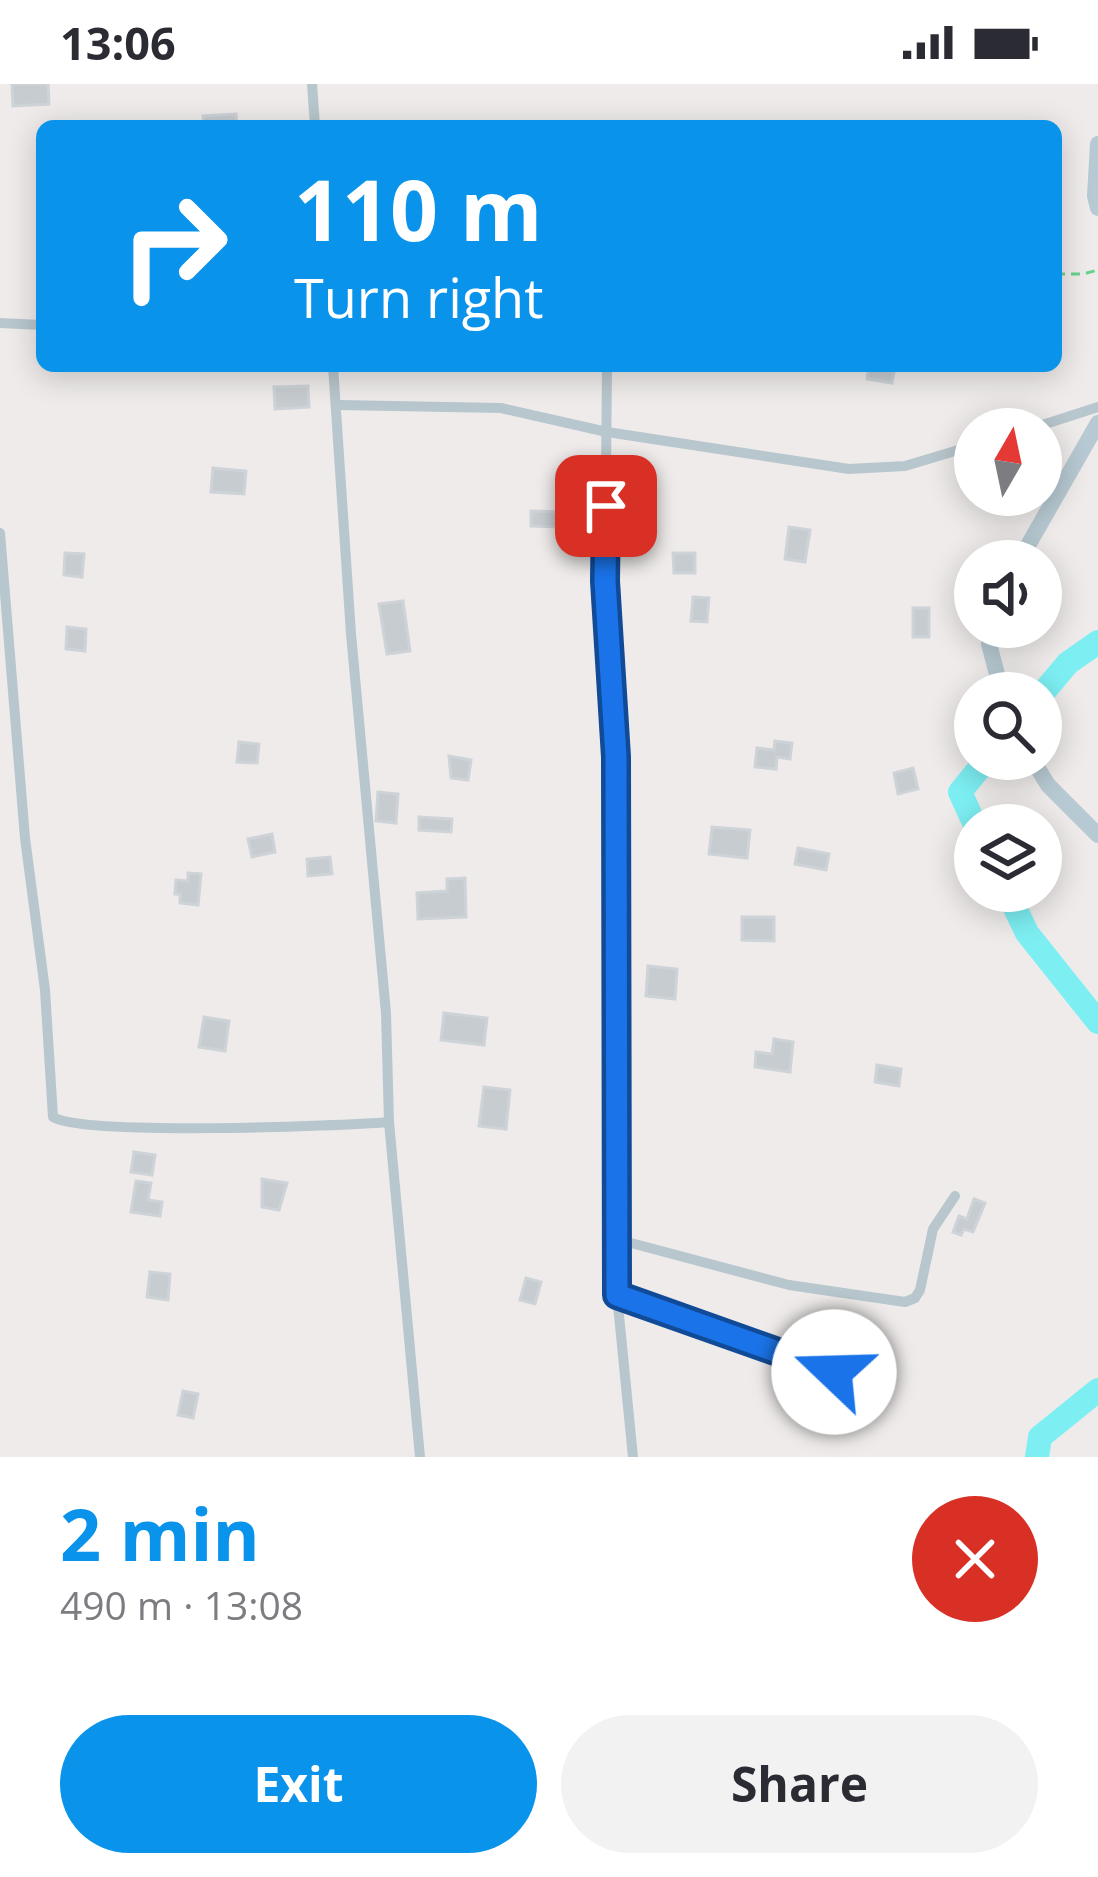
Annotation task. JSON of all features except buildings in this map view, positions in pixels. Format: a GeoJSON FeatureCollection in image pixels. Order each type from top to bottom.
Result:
{"type":"FeatureCollection","features":[{"type":"Feature","properties":{"kind":"main road"},"geometry":{"type":"LineString","coordinates":[[1098,144],[1098,208]]}},
{"type":"Feature","properties":{"kind":"main road"},"geometry":{"type":"LineString","coordinates":[[1031,540],[1098,423]]}},
{"type":"Feature","properties":{"kind":"main road"},"geometry":{"type":"LineString","coordinates":[[1045,780],[1098,835]]}},
{"type":"Feature","properties":{"kind":"street"},"geometry":{"type":"LineString","coordinates":[[313,84],[315,120]]}},
{"type":"Feature","properties":{"kind":"street"},"geometry":{"type":"LineString","coordinates":[[0,323],[36,325]]}},
{"type":"Feature","properties":{"kind":"street"},"geometry":{"type":"LineString","coordinates":[[334,372],[349,612],[386,1012],[389,1122],[420,1457]]}},
{"type":"Feature","properties":{"kind":"street"},"geometry":{"type":"LineString","coordinates":[[607,372],[605,581],[616,757],[617,1295],[633,1457]]}},
{"type":"Feature","properties":{"kind":"street"},"geometry":{"type":"LineString","coordinates":[[337,404],[501,408],[607,432],[849,469],[880,470],[954,451]]}},
{"type":"Feature","properties":{"kind":"street"},"geometry":{"type":"LineString","coordinates":[[1062,419],[1098,407]]}},
{"type":"Feature","properties":{"kind":"street"},"geometry":{"type":"LineString","coordinates":[[0,533],[7,704],[45,990],[53,1118],[75,1124],[121,1125],[326,1127],[389,1122]]}},
{"type":"Feature","properties":{"kind":"street"},"geometry":{"type":"LineString","coordinates":[[616,1239],[789,1285],[904,1302],[920,1290],[933,1229],[956,1196]]}},
{"type":"Feature","properties":{"kind":"street"},"geometry":{"type":"LineString","coordinates":[[617,1295],[864,1384]]}},
{"type":"Feature","properties":{"kind":"path"},"geometry":{"type":"LineString","coordinates":[[1062,274],[1098,270]]}},
{"type":"Feature","properties":{"kind":"waterway"},"geometry":{"type":"LineString","coordinates":[[1060,672],[1098,642]]}},
{"type":"Feature","properties":{"kind":"waterway"},"geometry":{"type":"LineString","coordinates":[[965,804],[960,792],[970,780]]}},
{"type":"Feature","properties":{"kind":"waterway"},"geometry":{"type":"LineString","coordinates":[[1017,912],[1027,933],[1098,1022]]}},
{"type":"Feature","properties":{"kind":"waterway"},"geometry":{"type":"LineString","coordinates":[[1037,1457],[1040,1437],[1098,1390]]}},
{"type":"Feature","properties":{"kind":"route"},"geometry":{"type":"LineString","coordinates":[[606,506],[605,581],[616,757],[617,1295],[834,1372]]}}]}
